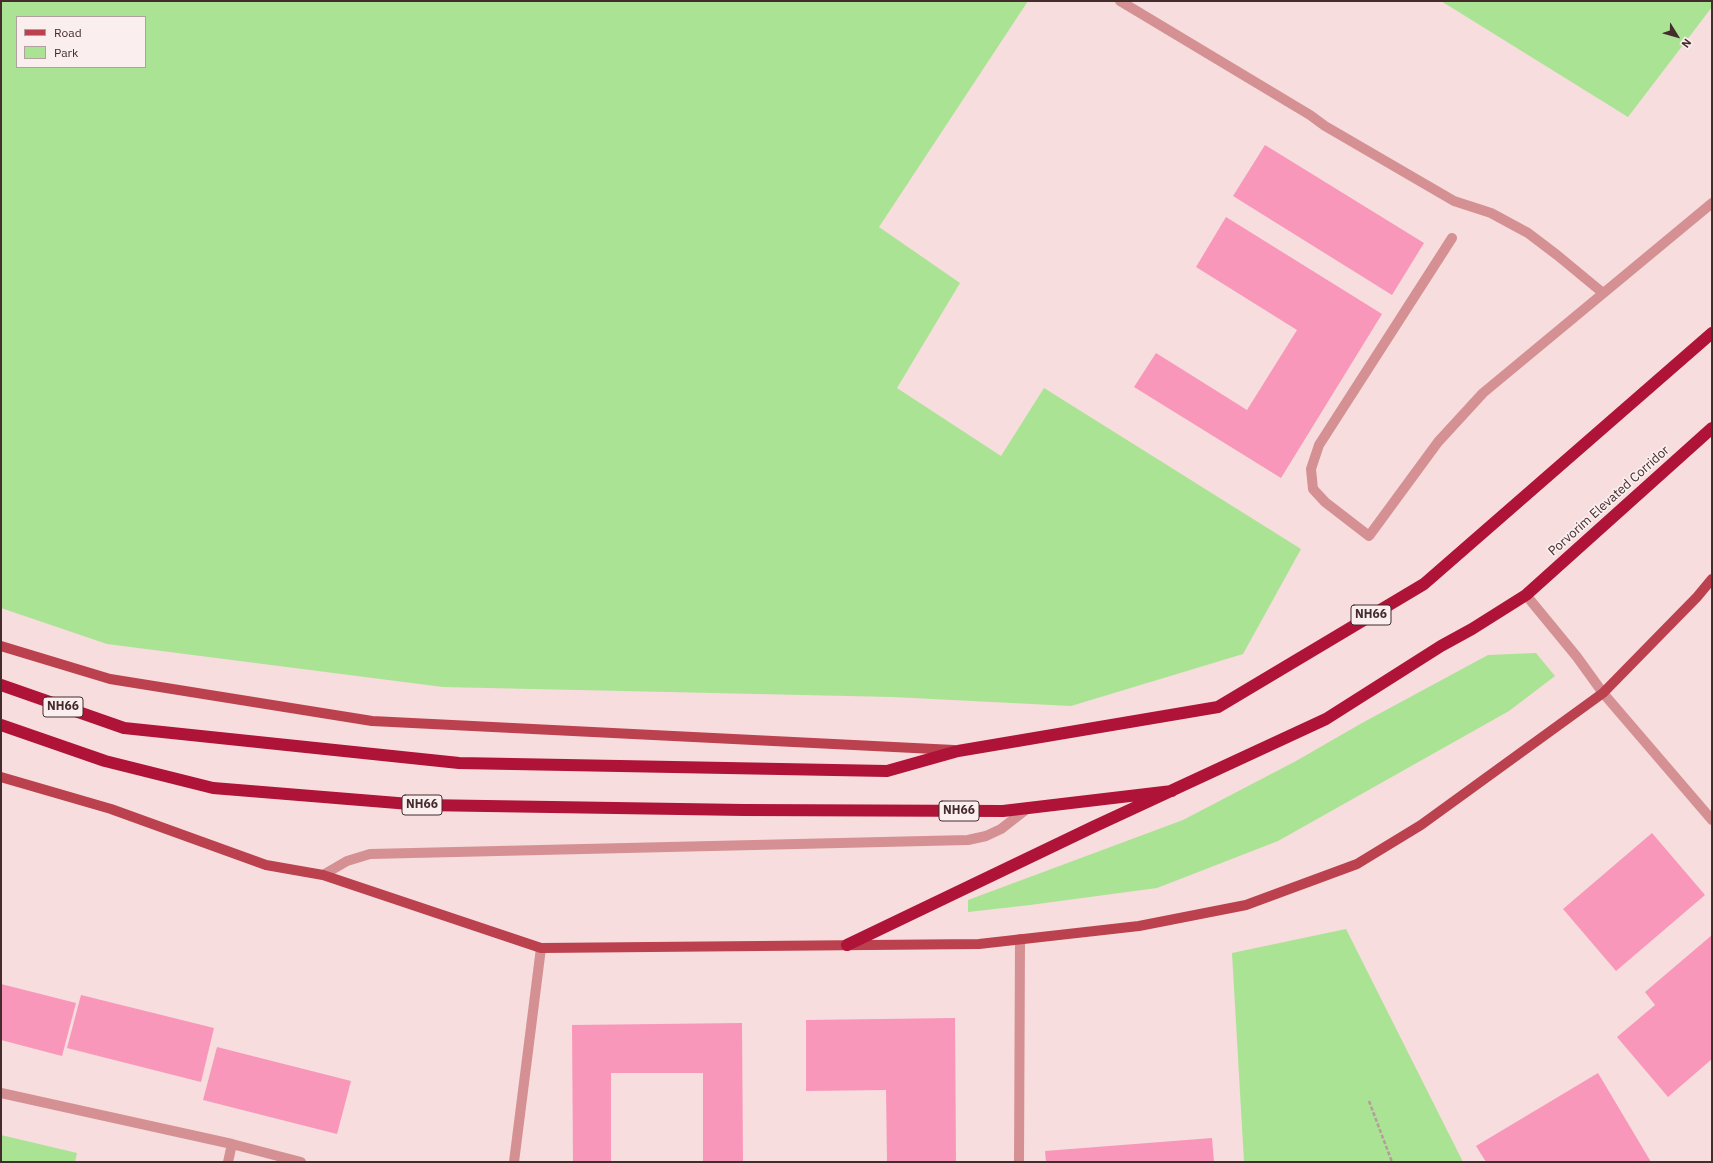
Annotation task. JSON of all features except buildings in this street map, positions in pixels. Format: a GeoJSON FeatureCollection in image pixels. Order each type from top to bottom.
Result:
{"type":"FeatureCollection","features":[{"type":"Feature","properties":{"kind":"highway","name":"NH66"},"geometry":{"type":"LineString","coordinates":[[1,685],[124,728],[459,763],[887,770],[958,751],[1218,707],[1424,584],[1712,333]]}},
{"type":"Feature","properties":{"kind":"highway","name":"Porvorim Elevated Corridor"},"geometry":{"type":"LineString","coordinates":[[1526,595],[1712,428]]}},
{"type":"Feature","properties":{"kind":"highway","name":"NH66"},"geometry":{"type":"LineString","coordinates":[[1,725],[105,761],[213,788],[422,805],[744,810],[1003,811],[1172,791],[1326,719],[1441,646],[1472,629],[1526,595]]}},
{"type":"Feature","properties":{"kind":"highway"},"geometry":{"type":"LineString","coordinates":[[847,945],[1093,827],[1172,791]]}},
{"type":"Feature","properties":{"kind":"main road"},"geometry":{"type":"LineString","coordinates":[[1,777],[111,809],[266,865],[323,875],[541,948],[979,944],[1139,926],[1246,905],[1356,864],[1421,825],[1603,693],[1697,597],[1712,579]]}},
{"type":"Feature","properties":{"kind":"main road"},"geometry":{"type":"LineString","coordinates":[[1,646],[110,679],[372,721],[958,751]]}},
{"type":"Feature","properties":{"kind":"street"},"geometry":{"type":"LineString","coordinates":[[1120,1],[1310,114],[1325,126],[1454,200],[1490,213],[1528,233],[1603,293]]}},
{"type":"Feature","properties":{"kind":"street"},"geometry":{"type":"LineString","coordinates":[[1452,238],[1319,445],[1311,469],[1313,489],[1325,502],[1369,536],[1438,442],[1482,393],[1712,203]]}},
{"type":"Feature","properties":{"kind":"street"},"geometry":{"type":"LineString","coordinates":[[1526,595],[1577,657],[1603,693],[1712,820]]}},
{"type":"Feature","properties":{"kind":"street"},"geometry":{"type":"LineString","coordinates":[[323,875],[347,860],[370,854],[968,840],[986,836],[1002,829],[1028,808]]}},
{"type":"Feature","properties":{"kind":"street"},"geometry":{"type":"LineString","coordinates":[[1019,1162],[1020,939]]}},
{"type":"Feature","properties":{"kind":"street"},"geometry":{"type":"LineString","coordinates":[[514,1162],[541,948]]}},
{"type":"Feature","properties":{"kind":"street"},"geometry":{"type":"LineString","coordinates":[[1,1092],[232,1144],[301,1162]]}},
{"type":"Feature","properties":{"kind":"street"},"geometry":{"type":"LineString","coordinates":[[228,1162],[232,1144]]}},
{"type":"Feature","properties":{"kind":"path"},"geometry":{"type":"LineString","coordinates":[[1369,1101],[1392,1162]]}},
{"type":"Feature","properties":{"kind":"green space"},"geometry":{"type":"Polygon","coordinates":[[[1,1],[1028,1],[879,227],[960,283],[897,388],[1001,456],[1044,388],[1301,549],[1243,654],[1071,706],[893,697],[443,687],[107,644],[1,608],[1,1]]]}},
{"type":"Feature","properties":{"kind":"green space"},"geometry":{"type":"Polygon","coordinates":[[[1441,1],[1712,1],[1712,7],[1628,117],[1441,1]]]}},
{"type":"Feature","properties":{"kind":"green space"},"geometry":{"type":"Polygon","coordinates":[[[1536,653],[1555,676],[1509,711],[1278,841],[1157,888],[968,912],[968,900],[1183,820],[1296,761],[1362,723],[1488,655],[1536,653]]]}},
{"type":"Feature","properties":{"kind":"green space"},"geometry":{"type":"Polygon","coordinates":[[[1346,929],[1463,1162],[1244,1162],[1232,953],[1346,929]]]}},
{"type":"Feature","properties":{"kind":"green space"},"geometry":{"type":"Polygon","coordinates":[[[1,1135],[77,1153],[75,1162],[1,1162],[1,1135]]]}}]}
